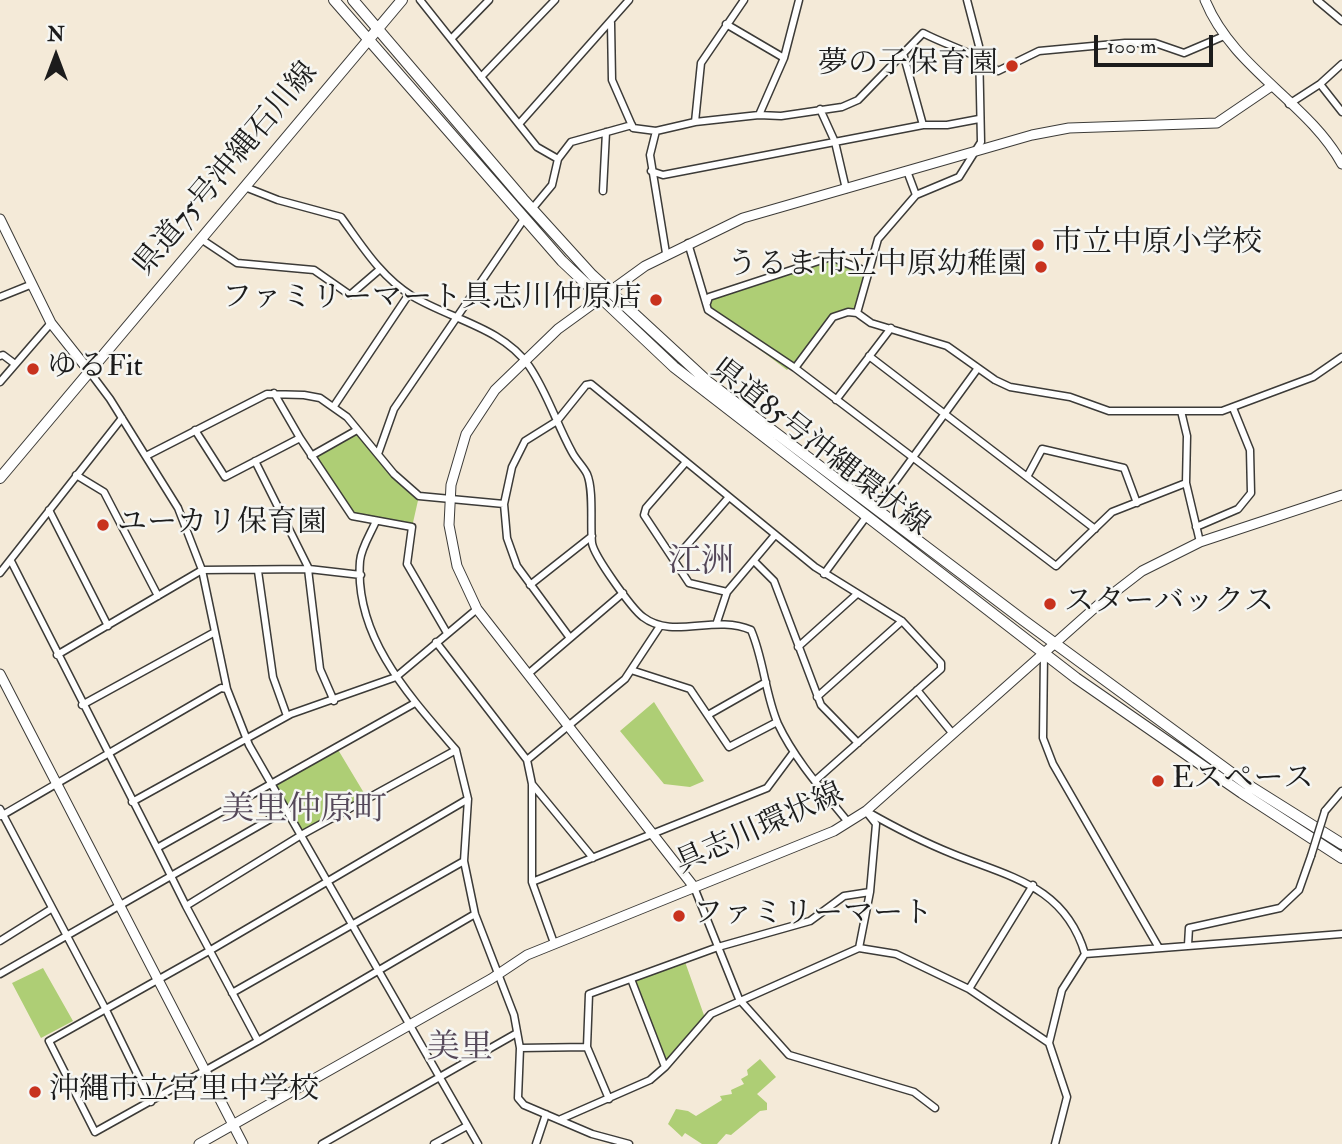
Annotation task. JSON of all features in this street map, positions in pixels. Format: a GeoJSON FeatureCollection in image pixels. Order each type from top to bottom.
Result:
{"type":"FeatureCollection","features":[{"type":"Feature","properties":{"kind":"main road","name":"県道85号沖縄環状線"},"geometry":{"type":"LineString","coordinates":[[334,0],[524,219],[597,298],[674,367],[1044,653],[1242,793],[1342,858]]}},
{"type":"Feature","properties":{"kind":"main road","name":"県道85号沖縄環状線"},"geometry":{"type":"LineString","coordinates":[[353,0],[532,209],[609,290],[707,381],[1055,644],[1248,785],[1342,844]]}},
{"type":"Feature","properties":{"kind":"main road","name":"県道75号沖縄石川線"},"geometry":{"type":"LineString","coordinates":[[0,478],[402,0]]}},
{"type":"Feature","properties":{"kind":"street"},"geometry":{"type":"LineString","coordinates":[[420,0],[453,37],[481,77],[537,146],[558,159]]}},
{"type":"Feature","properties":{"kind":"street"},"geometry":{"type":"LineString","coordinates":[[453,37],[489,0]]}},
{"type":"Feature","properties":{"kind":"street"},"geometry":{"type":"LineString","coordinates":[[481,77],[555,0]]}},
{"type":"Feature","properties":{"kind":"street"},"geometry":{"type":"LineString","coordinates":[[519,124],[629,0]]}},
{"type":"Feature","properties":{"kind":"street"},"geometry":{"type":"LineString","coordinates":[[695,122],[701,63],[744,0]]}},
{"type":"Feature","properties":{"kind":"street"},"geometry":{"type":"LineString","coordinates":[[759,115],[784,58],[800,0]]}},
{"type":"Feature","properties":{"kind":"street"},"geometry":{"type":"LineString","coordinates":[[857,313],[878,239],[916,195],[959,177],[981,142],[979,46],[967,0]]}},
{"type":"Feature","properties":{"kind":"street"},"geometry":{"type":"LineString","coordinates":[[1205,0],[1224,36],[1270,87],[1323,138],[1342,164]]}},
{"type":"Feature","properties":{"kind":"street"},"geometry":{"type":"LineString","coordinates":[[1317,0],[1342,21]]}},
{"type":"Feature","properties":{"kind":"street"},"geometry":{"type":"LineString","coordinates":[[611,23],[612,80],[633,128],[656,131],[695,122],[759,115],[781,116],[842,107],[858,100],[923,33],[950,48],[978,54],[998,71],[1039,51],[1156,43],[1184,53],[1224,36]]}},
{"type":"Feature","properties":{"kind":"street"},"geometry":{"type":"LineString","coordinates":[[726,24],[784,58]]}},
{"type":"Feature","properties":{"kind":"street"},"geometry":{"type":"LineString","coordinates":[[903,53],[923,125]]}},
{"type":"Feature","properties":{"kind":"street"},"geometry":{"type":"LineString","coordinates":[[1289,104],[1320,84],[1342,64]]}},
{"type":"Feature","properties":{"kind":"street"},"geometry":{"type":"LineString","coordinates":[[1320,84],[1342,112]]}},
{"type":"Feature","properties":{"kind":"street"},"geometry":{"type":"LineString","coordinates":[[935,1108],[914,1092],[798,1060],[789,1055],[739,999],[694,887],[477,608],[453,554],[449,501],[454,466],[466,434],[485,403],[525,361],[597,298],[667,253],[688,243],[743,218],[974,152],[1069,128],[1217,123],[1270,87]]}},
{"type":"Feature","properties":{"kind":"street"},"geometry":{"type":"LineString","coordinates":[[820,109],[835,142],[846,188]]}},
{"type":"Feature","properties":{"kind":"street"},"geometry":{"type":"LineString","coordinates":[[651,171],[663,175],[923,125],[947,125],[979,119]]}},
{"type":"Feature","properties":{"kind":"street"},"geometry":{"type":"LineString","coordinates":[[532,209],[552,185],[558,159],[571,142],[632,125]]}},
{"type":"Feature","properties":{"kind":"street"},"geometry":{"type":"LineString","coordinates":[[656,131],[650,155],[651,171],[667,253]]}},
{"type":"Feature","properties":{"kind":"street"},"geometry":{"type":"LineString","coordinates":[[603,191],[606,132]]}},
{"type":"Feature","properties":{"kind":"street"},"geometry":{"type":"LineString","coordinates":[[907,171],[916,195]]}},
{"type":"Feature","properties":{"kind":"street"},"geometry":{"type":"LineString","coordinates":[[245,187],[278,201],[341,217],[379,270],[410,295],[497,337],[525,361],[573,454],[588,476],[593,547],[623,593],[642,617],[660,626],[673,628],[717,622],[736,623],[751,630],[760,649],[777,722],[793,752],[848,822]]}},
{"type":"Feature","properties":{"kind":"street"},"geometry":{"type":"LineString","coordinates":[[0,219],[4,237],[51,323],[122,418],[178,508],[202,570],[228,689],[246,737],[478,1144]]}},
{"type":"Feature","properties":{"kind":"street"},"geometry":{"type":"LineString","coordinates":[[378,454],[394,409],[524,219]]}},
{"type":"Feature","properties":{"kind":"street"},"geometry":{"type":"LineString","coordinates":[[201,239],[237,263],[314,270],[350,295],[379,270]]}},
{"type":"Feature","properties":{"kind":"street"},"geometry":{"type":"LineString","coordinates":[[688,243],[708,310],[795,368],[1056,566],[1112,512],[1186,483]]}},
{"type":"Feature","properties":{"kind":"street"},"geometry":{"type":"LineString","coordinates":[[706,305],[709,297],[831,257],[868,272]]}},
{"type":"Feature","properties":{"kind":"street"},"geometry":{"type":"LineString","coordinates":[[0,297],[30,285]]}},
{"type":"Feature","properties":{"kind":"street"},"geometry":{"type":"LineString","coordinates":[[334,406],[410,295]]}},
{"type":"Feature","properties":{"kind":"street"},"geometry":{"type":"LineString","coordinates":[[795,368],[832,317],[857,313],[871,323],[947,346],[1010,387],[1070,397],[1109,411],[1233,408],[1313,377],[1342,357]]}},
{"type":"Feature","properties":{"kind":"street"},"geometry":{"type":"LineString","coordinates":[[0,383],[51,323]]}},
{"type":"Feature","properties":{"kind":"street"},"geometry":{"type":"LineString","coordinates":[[836,400],[891,328]]}},
{"type":"Feature","properties":{"kind":"street"},"geometry":{"type":"LineString","coordinates":[[0,356],[3,355],[15,365]]}},
{"type":"Feature","properties":{"kind":"street"},"geometry":{"type":"LineString","coordinates":[[869,356],[1095,529]]}},
{"type":"Feature","properties":{"kind":"street"},"geometry":{"type":"LineString","coordinates":[[876,509],[978,368]]}},
{"type":"Feature","properties":{"kind":"street"},"geometry":{"type":"LineString","coordinates":[[570,638],[511,553],[505,504],[506,486],[520,450],[533,434],[557,421],[586,385],[591,384],[824,574],[902,621],[941,663],[941,669],[816,780]]}},
{"type":"Feature","properties":{"kind":"street"},"geometry":{"type":"LineString","coordinates":[[274,393],[311,456],[352,516],[412,527],[407,564],[447,633]]}},
{"type":"Feature","properties":{"kind":"street"},"geometry":{"type":"LineString","coordinates":[[146,456],[274,393],[304,395],[334,406],[394,474],[419,496],[449,501],[505,504]]}},
{"type":"Feature","properties":{"kind":"street"},"geometry":{"type":"LineString","coordinates":[[1196,527],[1238,509],[1251,493],[1250,450],[1233,408]]}},
{"type":"Feature","properties":{"kind":"street"},"geometry":{"type":"LineString","coordinates":[[1181,411],[1187,436],[1186,483],[1200,542]]}},
{"type":"Feature","properties":{"kind":"street"},"geometry":{"type":"LineString","coordinates":[[0,573],[122,418]]}},
{"type":"Feature","properties":{"kind":"street"},"geometry":{"type":"LineString","coordinates":[[195,430],[225,477],[300,438]]}},
{"type":"Feature","properties":{"kind":"street"},"geometry":{"type":"LineString","coordinates":[[311,456],[357,430]]}},
{"type":"Feature","properties":{"kind":"street"},"geometry":{"type":"LineString","coordinates":[[1027,477],[1042,449],[1124,468],[1137,503]]}},
{"type":"Feature","properties":{"kind":"street"},"geometry":{"type":"LineString","coordinates":[[255,461],[309,569],[320,669],[334,701]]}},
{"type":"Feature","properties":{"kind":"street"},"geometry":{"type":"LineString","coordinates":[[686,462],[646,508],[644,515],[689,583],[727,592]]}},
{"type":"Feature","properties":{"kind":"street"},"geometry":{"type":"LineString","coordinates":[[76,475],[104,492],[158,596]]}},
{"type":"Feature","properties":{"kind":"street","name":"具志川環状線"},"geometry":{"type":"LineString","coordinates":[[199,1144],[498,972],[554,943],[834,831],[866,811],[1044,653],[1142,571],[1200,542],[1342,495]]}},
{"type":"Feature","properties":{"kind":"street"},"geometry":{"type":"LineString","coordinates":[[674,560],[729,497]]}},
{"type":"Feature","properties":{"kind":"street"},"geometry":{"type":"LineString","coordinates":[[49,510],[108,626]]}},
{"type":"Feature","properties":{"kind":"street"},"geometry":{"type":"LineString","coordinates":[[824,574],[866,517]]}},
{"type":"Feature","properties":{"kind":"street"},"geometry":{"type":"LineString","coordinates":[[376,521],[360,559],[373,637],[415,703],[456,750],[468,799],[464,861],[475,914],[498,972],[517,1033],[520,1048],[518,1098],[524,1105],[592,1134],[629,1144]]}},
{"type":"Feature","properties":{"kind":"street"},"geometry":{"type":"LineString","coordinates":[[717,622],[727,592],[775,535]]}},
{"type":"Feature","properties":{"kind":"street"},"geometry":{"type":"LineString","coordinates":[[530,584],[592,536]]}},
{"type":"Feature","properties":{"kind":"street"},"geometry":{"type":"LineString","coordinates":[[11,561],[107,755],[157,848],[169,877],[258,1041]]}},
{"type":"Feature","properties":{"kind":"street"},"geometry":{"type":"LineString","coordinates":[[755,562],[774,581],[817,697],[858,743]]}},
{"type":"Feature","properties":{"kind":"street"},"geometry":{"type":"LineString","coordinates":[[57,655],[202,570],[309,569],[361,575]]}},
{"type":"Feature","properties":{"kind":"street"},"geometry":{"type":"LineString","coordinates":[[258,571],[273,677],[287,716]]}},
{"type":"Feature","properties":{"kind":"street"},"geometry":{"type":"LineString","coordinates":[[528,674],[623,593]]}},
{"type":"Feature","properties":{"kind":"street"},"geometry":{"type":"LineString","coordinates":[[798,647],[857,594]]}},
{"type":"Feature","properties":{"kind":"street"},"geometry":{"type":"LineString","coordinates":[[132,802],[287,716],[396,677],[477,608]]}},
{"type":"Feature","properties":{"kind":"street"},"geometry":{"type":"LineString","coordinates":[[817,697],[902,621]]}},
{"type":"Feature","properties":{"kind":"street"},"geometry":{"type":"LineString","coordinates":[[527,760],[625,679],[660,626]]}},
{"type":"Feature","properties":{"kind":"street"},"geometry":{"type":"LineString","coordinates":[[82,705],[215,632]]}},
{"type":"Feature","properties":{"kind":"street"},"geometry":{"type":"LineString","coordinates":[[436,642],[527,760],[532,784],[532,882],[554,943]]}},
{"type":"Feature","properties":{"kind":"street"},"geometry":{"type":"LineString","coordinates":[[1044,653],[1043,738],[1052,764],[1158,948]]}},
{"type":"Feature","properties":{"kind":"street"},"geometry":{"type":"LineString","coordinates":[[631,670],[690,689],[729,747],[777,722]]}},
{"type":"Feature","properties":{"kind":"street"},"geometry":{"type":"LineString","coordinates":[[0,674],[243,1144]]}},
{"type":"Feature","properties":{"kind":"street"},"geometry":{"type":"LineString","coordinates":[[708,715],[766,682]]}},
{"type":"Feature","properties":{"kind":"street"},"geometry":{"type":"LineString","coordinates":[[151,1102],[107,1010],[1,813],[56,785],[221,688],[228,689]]}},
{"type":"Feature","properties":{"kind":"street"},"geometry":{"type":"LineString","coordinates":[[917,690],[953,734]]}},
{"type":"Feature","properties":{"kind":"street"},"geometry":{"type":"LineString","coordinates":[[157,848],[415,703]]}},
{"type":"Feature","properties":{"kind":"street"},"geometry":{"type":"LineString","coordinates":[[186,906],[303,834],[456,750]]}},
{"type":"Feature","properties":{"kind":"street"},"geometry":{"type":"LineString","coordinates":[[532,882],[767,789],[793,752]]}},
{"type":"Feature","properties":{"kind":"street"},"geometry":{"type":"LineString","coordinates":[[532,784],[593,858]]}},
{"type":"Feature","properties":{"kind":"street"},"geometry":{"type":"LineString","coordinates":[[1188,945],[1189,928],[1280,908],[1299,890],[1325,811],[1342,791]]}},
{"type":"Feature","properties":{"kind":"street"},"geometry":{"type":"LineString","coordinates":[[468,799],[107,1010],[49,1041],[95,1132],[258,1041],[475,914]]}},
{"type":"Feature","properties":{"kind":"street"},"geometry":{"type":"LineString","coordinates":[[0,974],[120,908],[288,809]]}},
{"type":"Feature","properties":{"kind":"street"},"geometry":{"type":"LineString","coordinates":[[866,811],[955,855],[995,868],[1033,885],[1055,903],[1067,919],[1085,954]]}},
{"type":"Feature","properties":{"kind":"street"},"geometry":{"type":"LineString","coordinates":[[859,948],[870,892],[876,824],[866,811]]}},
{"type":"Feature","properties":{"kind":"street"},"geometry":{"type":"LineString","coordinates":[[232,993],[464,861]]}},
{"type":"Feature","properties":{"kind":"street"},"geometry":{"type":"LineString","coordinates":[[969,989],[1033,885]]}},
{"type":"Feature","properties":{"kind":"street"},"geometry":{"type":"LineString","coordinates":[[609,1099],[587,1047],[589,994],[718,947],[810,920],[844,896],[870,892]]}},
{"type":"Feature","properties":{"kind":"street"},"geometry":{"type":"LineString","coordinates":[[0,941],[51,909]]}},
{"type":"Feature","properties":{"kind":"street"},"geometry":{"type":"LineString","coordinates":[[1085,954],[1342,934]]}},
{"type":"Feature","properties":{"kind":"street"},"geometry":{"type":"LineString","coordinates":[[561,1119],[650,1080],[665,1067],[705,1018],[739,999],[859,948],[897,954],[969,989],[1049,1043]]}},
{"type":"Feature","properties":{"kind":"street"},"geometry":{"type":"LineString","coordinates":[[1055,1144],[1068,1097],[1049,1043],[1062,990],[1085,954]]}},
{"type":"Feature","properties":{"kind":"street"},"geometry":{"type":"LineString","coordinates":[[631,979],[665,1067]]}},
{"type":"Feature","properties":{"kind":"street"},"geometry":{"type":"LineString","coordinates":[[322,1144],[517,1033]]}},
{"type":"Feature","properties":{"kind":"street"},"geometry":{"type":"LineString","coordinates":[[520,1048],[587,1047]]}},
{"type":"Feature","properties":{"kind":"street"},"geometry":{"type":"LineString","coordinates":[[536,1144],[546,1114]]}},
{"type":"Feature","properties":{"kind":"street"},"geometry":{"type":"LineString","coordinates":[[434,1144],[467,1126]]}},
{"type":"Feature","properties":{"kind":"street"},"geometry":{"type":"LineString","coordinates":[[589,1144],[592,1134]]}},
{"type":"Feature","properties":{"kind":"green space"},"geometry":{"type":"Polygon","coordinates":[[[833,257],[868,272],[857,312],[833,318],[787,370],[709,311],[709,297],[833,257]]]}},
{"type":"Feature","properties":{"kind":"green space"},"geometry":{"type":"Polygon","coordinates":[[[357,430],[419,496],[412,527],[352,516],[311,456],[357,430]]]}},
{"type":"Feature","properties":{"kind":"green space"},"geometry":{"type":"Polygon","coordinates":[[[654,702],[704,781],[690,787],[664,784],[620,731],[654,702]]]}},
{"type":"Feature","properties":{"kind":"green space"},"geometry":{"type":"Polygon","coordinates":[[[337,748],[367,798],[303,834],[274,784],[337,748]]]}},
{"type":"Feature","properties":{"kind":"green space"},"geometry":{"type":"Polygon","coordinates":[[[684,959],[705,1018],[665,1067],[631,979],[684,959]]]}},
{"type":"Feature","properties":{"kind":"green space"},"geometry":{"type":"Polygon","coordinates":[[[43,968],[73,1021],[41,1038],[12,983],[43,968]]]}},
{"type":"Feature","properties":{"kind":"green space"},"geometry":{"type":"Polygon","coordinates":[[[760,1059],[776,1077],[757,1094],[767,1103],[767,1110],[760,1111],[731,1135],[726,1134],[717,1144],[702,1144],[685,1133],[682,1137],[668,1124],[676,1109],[696,1116],[722,1100],[720,1096],[732,1094],[731,1090],[744,1084],[741,1079],[748,1075],[747,1070],[760,1059]]]}},
{"type":"Feature","properties":{"kind":"place","name":"夢の子保育園"},"geometry":{"type":"Point","coordinates":[1012,66]}},
{"type":"Feature","properties":{"kind":"place","name":"市立中原小学校"},"geometry":{"type":"Point","coordinates":[1038,245]}},
{"type":"Feature","properties":{"kind":"place","name":"うるま市立中原幼稚園"},"geometry":{"type":"Point","coordinates":[1041,267]}},
{"type":"Feature","properties":{"kind":"place","name":"ファミリーマート具志川仲原店"},"geometry":{"type":"Point","coordinates":[656,300]}},
{"type":"Feature","properties":{"kind":"place","name":"ゆるFit"},"geometry":{"type":"Point","coordinates":[33,369]}},
{"type":"Feature","properties":{"kind":"place","name":"ユーカリ保育園"},"geometry":{"type":"Point","coordinates":[103,525]}},
{"type":"Feature","properties":{"kind":"place","name":"スターバックス"},"geometry":{"type":"Point","coordinates":[1050,604]}},
{"type":"Feature","properties":{"kind":"place","name":"Eスペース"},"geometry":{"type":"Point","coordinates":[1158,781]}},
{"type":"Feature","properties":{"kind":"place","name":"ファミリーマート"},"geometry":{"type":"Point","coordinates":[679,916]}},
{"type":"Feature","properties":{"kind":"place","name":"沖縄市立宮里中学校"},"geometry":{"type":"Point","coordinates":[35,1092]}},
{"type":"Feature","properties":{"kind":"district","name":"江洲"},"geometry":{"type":"Point","coordinates":[701,564]}},
{"type":"Feature","properties":{"kind":"district","name":"美里仲原町"},"geometry":{"type":"Point","coordinates":[304,812]}},
{"type":"Feature","properties":{"kind":"district","name":"美里"},"geometry":{"type":"Point","coordinates":[460,1050]}}]}
